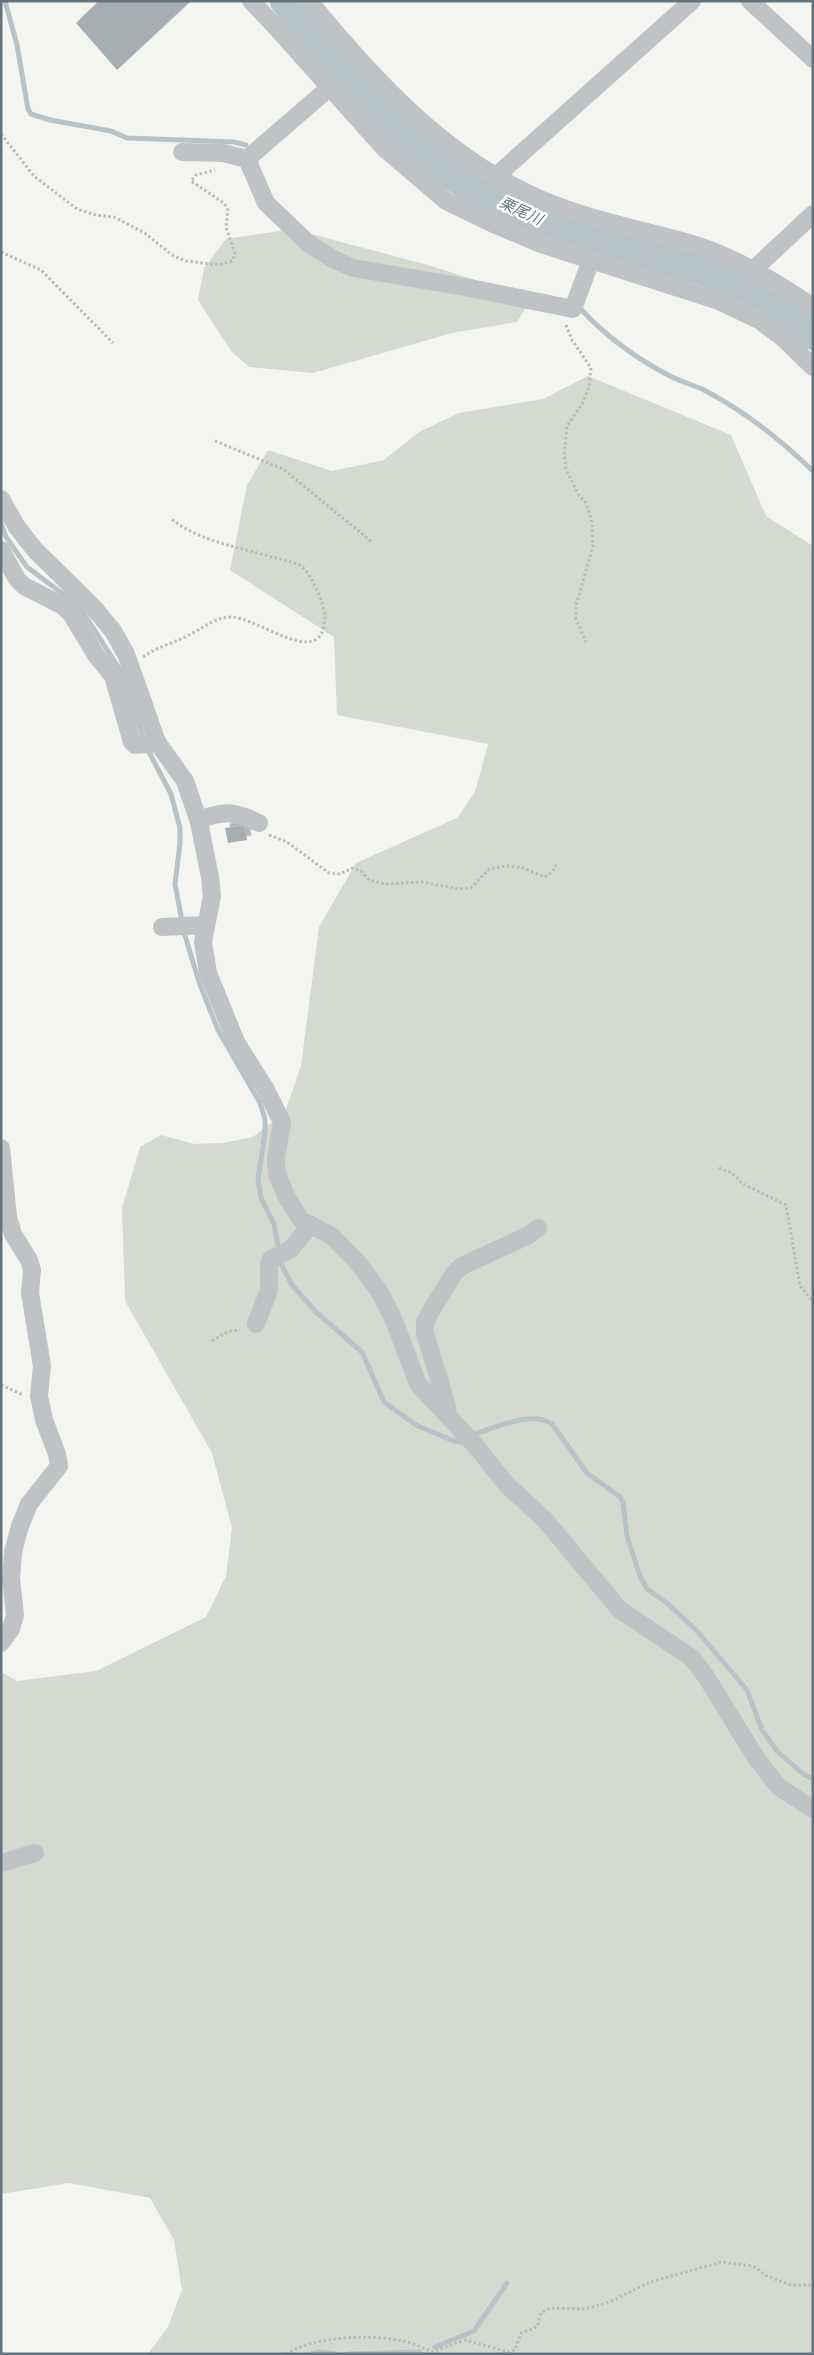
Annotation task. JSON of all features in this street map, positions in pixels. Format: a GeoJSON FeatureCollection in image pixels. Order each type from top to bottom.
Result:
{"type":"FeatureCollection","features":[{"type":"Feature","properties":{"kind":"street"},"geometry":{"type":"LineString","coordinates":[[250,1],[274,25],[385,149],[446,201],[489,222],[542,244],[590,260],[611,264],[719,301],[759,320],[782,337],[813,367]]}},
{"type":"Feature","properties":{"kind":"street"},"geometry":{"type":"LineString","coordinates":[[309,1],[395,98],[445,142],[495,177],[542,200],[586,216],[701,247],[752,270],[813,307]]}},
{"type":"Feature","properties":{"kind":"street"},"geometry":{"type":"LineString","coordinates":[[495,177],[692,1]]}},
{"type":"Feature","properties":{"kind":"street"},"geometry":{"type":"LineString","coordinates":[[750,1],[813,59]]}},
{"type":"Feature","properties":{"kind":"street"},"geometry":{"type":"LineString","coordinates":[[247,159],[329,88]]}},
{"type":"Feature","properties":{"kind":"street"},"geometry":{"type":"LineString","coordinates":[[182,152],[223,154],[247,159]]}},
{"type":"Feature","properties":{"kind":"street"},"geometry":{"type":"LineString","coordinates":[[247,159],[266,203],[309,244],[333,259],[353,268],[465,287],[573,309],[590,260]]}},
{"type":"Feature","properties":{"kind":"street"},"geometry":{"type":"LineString","coordinates":[[752,270],[813,214]]}},
{"type":"Feature","properties":{"kind":"street"},"geometry":{"type":"LineString","coordinates":[[1,499],[17,527],[35,550],[94,608],[112,631],[130,666],[158,743],[185,782],[199,820],[212,896],[203,942],[208,973],[236,1042],[265,1088],[282,1122],[276,1158],[277,1174],[287,1198],[301,1220],[332,1236],[359,1264],[379,1291],[393,1318],[418,1384],[507,1485],[544,1519],[620,1610],[692,1658],[707,1678],[756,1758],[778,1787],[813,1809]]}},
{"type":"Feature","properties":{"kind":"street"},"geometry":{"type":"LineString","coordinates":[[1,550],[17,579],[24,586],[63,606],[72,615],[96,655],[114,676],[132,742],[135,745],[158,743]]}},
{"type":"Feature","properties":{"kind":"street"},"geometry":{"type":"LineString","coordinates":[[199,820],[227,812],[237,813],[259,823]]}},
{"type":"Feature","properties":{"kind":"street"},"geometry":{"type":"LineString","coordinates":[[162,926],[206,925]]}},
{"type":"Feature","properties":{"kind":"street"},"geometry":{"type":"LineString","coordinates":[[1,1148],[8,1217],[13,1234],[29,1260],[32,1270],[30,1293],[42,1366],[40,1401],[59,1466],[29,1504],[20,1526],[13,1552],[12,1579],[15,1615],[11,1629],[1,1643]]}},
{"type":"Feature","properties":{"kind":"street"},"geometry":{"type":"LineString","coordinates":[[256,1324],[268,1298],[269,1264],[271,1259],[291,1249],[311,1225]]}},
{"type":"Feature","properties":{"kind":"street"},"geometry":{"type":"LineString","coordinates":[[448,1416],[447,1406],[424,1333],[425,1322],[455,1272],[462,1266],[529,1235],[538,1228]]}},
{"type":"Feature","properties":{"kind":"street"},"geometry":{"type":"LineString","coordinates":[[1,1863],[34,1853]]}},
{"type":"Feature","properties":{"kind":"path"},"geometry":{"type":"LineString","coordinates":[[1,134],[34,176],[77,209],[96,215],[114,217],[145,233],[172,255],[195,263],[220,265],[232,261],[235,254],[226,227],[228,210],[224,203],[192,181],[196,175],[219,169]]}},
{"type":"Feature","properties":{"kind":"path"},"geometry":{"type":"LineString","coordinates":[[1,252],[41,270],[113,344]]}},
{"type":"Feature","properties":{"kind":"path"},"geometry":{"type":"LineString","coordinates":[[563,307],[568,333],[591,368],[589,387],[582,404],[567,426],[564,455],[566,469],[580,496],[586,503],[592,522],[593,546],[576,605],[576,618],[586,642]]}},
{"type":"Feature","properties":{"kind":"path"},"geometry":{"type":"LineString","coordinates":[[215,441],[283,469],[372,542]]}},
{"type":"Feature","properties":{"kind":"path"},"geometry":{"type":"LineString","coordinates":[[130,666],[167,643],[191,634],[207,624],[223,618],[244,619],[293,639],[314,641],[322,635],[325,612],[323,604],[318,590],[302,566],[192,532],[170,518]]}},
{"type":"Feature","properties":{"kind":"path"},"geometry":{"type":"LineString","coordinates":[[259,823],[267,833],[287,842],[329,873],[340,874],[357,868],[368,880],[385,884],[422,882],[459,889],[471,888],[489,869],[516,866],[545,877],[552,872],[556,865]]}},
{"type":"Feature","properties":{"kind":"path"},"geometry":{"type":"LineString","coordinates":[[719,1168],[732,1173],[742,1184],[786,1205],[800,1286],[813,1301]]}},
{"type":"Feature","properties":{"kind":"path"},"geometry":{"type":"LineString","coordinates":[[212,1341],[229,1332],[250,1330],[256,1324]]}},
{"type":"Feature","properties":{"kind":"path"},"geometry":{"type":"LineString","coordinates":[[1,1385],[40,1401]]}},
{"type":"Feature","properties":{"kind":"path"},"geometry":{"type":"LineString","coordinates":[[286,2354],[296,2348],[335,2339],[381,2338],[405,2341],[432,2352],[465,2340],[508,2352],[515,2350],[521,2333],[537,2327],[541,2313],[550,2308],[586,2309],[614,2300],[650,2282],[721,2262],[753,2266],[767,2276],[791,2285],[813,2285]]}},
{"type":"Feature","properties":{"kind":"shaded area"},"geometry":{"type":"Polygon","coordinates":[[[292,229],[428,265],[506,290],[529,303],[517,322],[452,333],[313,373],[249,367],[231,351],[198,300],[204,268],[226,239],[292,229]]]}},
{"type":"Feature","properties":{"kind":"shaded area"},"geometry":{"type":"Polygon","coordinates":[[[588,376],[731,435],[766,516],[813,546],[813,2354],[148,2354],[168,2327],[182,2290],[174,2240],[150,2198],[69,2183],[1,2194],[1,1672],[17,1681],[96,1671],[206,1617],[226,1576],[232,1528],[212,1453],[125,1301],[122,1208],[140,1147],[161,1135],[194,1144],[223,1143],[253,1137],[285,1112],[301,1066],[319,927],[356,863],[457,818],[475,792],[488,744],[337,715],[334,637],[230,570],[247,485],[268,450],[332,471],[384,460],[419,432],[459,413],[543,399],[588,376]]]}},
{"type":"Feature","properties":{"kind":"building"},"geometry":{"type":"Polygon","coordinates":[[[99,1],[191,1],[117,70],[76,23],[99,1]]]}},
{"type":"Feature","properties":{"kind":"building"},"geometry":{"type":"Polygon","coordinates":[[[239,826],[245,828],[247,840],[228,843],[225,828],[239,826]]]}},
{"type":"Feature","properties":{"kind":"waterway"},"geometry":{"type":"LineString","coordinates":[[5,1],[17,45],[28,109],[31,114],[50,120],[111,131],[127,138],[234,142],[246,145]]}},
{"type":"Feature","properties":{"kind":"waterway","name":"栗尾川"},"geometry":{"type":"LineString","coordinates":[[285,1],[347,76],[393,125],[417,148],[468,186],[490,199],[535,220],[728,279],[767,301],[813,335]]}},
{"type":"Feature","properties":{"kind":"waterway"},"geometry":{"type":"LineString","coordinates":[[579,307],[611,338],[635,356],[674,378],[702,389],[732,406],[788,448],[813,471]]}},
{"type":"Feature","properties":{"kind":"waterway"},"geometry":{"type":"LineString","coordinates":[[1,523],[6,537],[27,567],[79,606],[122,673],[142,734]]}},
{"type":"Feature","properties":{"kind":"waterway"},"geometry":{"type":"LineString","coordinates":[[149,752],[171,794],[180,828],[175,884],[182,921]]}},
{"type":"Feature","properties":{"kind":"waterway"},"geometry":{"type":"LineString","coordinates":[[184,932],[199,982],[218,1030],[260,1103],[265,1119],[265,1133],[258,1179],[261,1198],[274,1224],[278,1246],[277,1252]]}},
{"type":"Feature","properties":{"kind":"waterway"},"geometry":{"type":"LineString","coordinates":[[280,1262],[292,1285],[315,1311],[362,1352],[384,1402],[416,1425],[454,1441],[461,1442]]}},
{"type":"Feature","properties":{"kind":"waterway"},"geometry":{"type":"LineString","coordinates":[[474,1434],[524,1419],[543,1420],[552,1424],[587,1473],[620,1497],[623,1503],[627,1536],[640,1576],[647,1589],[667,1603],[697,1631],[747,1690],[762,1730],[777,1751],[803,1774],[813,1779]]}},
{"type":"Feature","properties":{"kind":"waterway"},"geometry":{"type":"LineString","coordinates":[[435,2347],[474,2331],[507,2283]]}},
{"type":"Feature","properties":{"kind":"waterway"},"geometry":{"type":"LineString","coordinates":[[312,2354],[319,2352],[337,2354]]}},
{"type":"Feature","properties":{"kind":"waterway"},"geometry":{"type":"LineString","coordinates":[[348,2354],[420,2352]]}}]}
